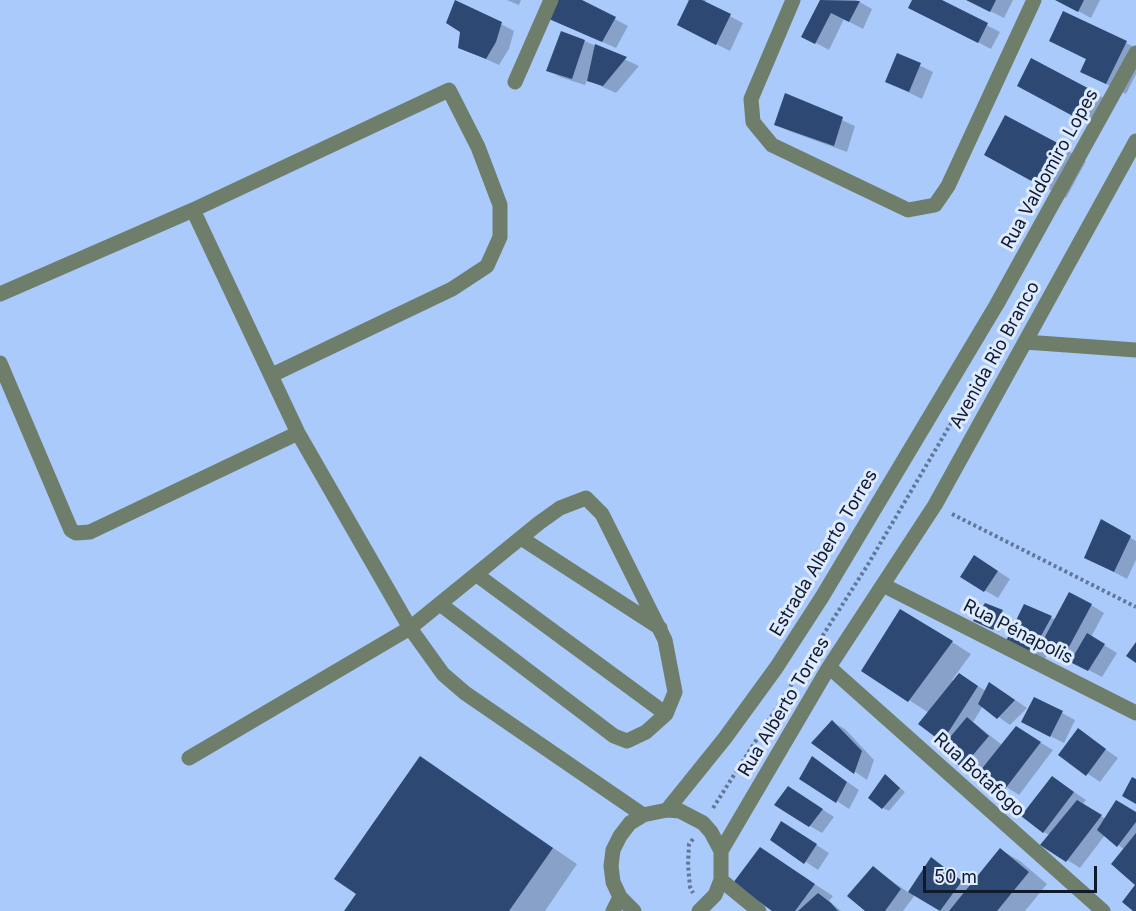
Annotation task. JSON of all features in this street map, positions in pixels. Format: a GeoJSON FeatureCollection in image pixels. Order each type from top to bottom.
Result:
{"type":"FeatureCollection","features":[{"type":"Feature","properties":{"kind":"street"},"geometry":{"type":"LineString","coordinates":[[515,82],[551,0]]}},
{"type":"Feature","properties":{"kind":"street"},"geometry":{"type":"LineString","coordinates":[[793,0],[751,99],[753,122],[772,145],[908,210],[934,206],[948,186],[1034,0]]}},
{"type":"Feature","properties":{"kind":"street","name":"Rua Valdomiro Lopes"},"geometry":{"type":"LineString","coordinates":[[997,304],[1136,53]]}},
{"type":"Feature","properties":{"kind":"street"},"geometry":{"type":"LineString","coordinates":[[0,294],[193,210],[449,90],[477,147],[500,205],[500,237],[496,251],[487,266],[452,289],[272,375]]}},
{"type":"Feature","properties":{"kind":"street","name":"Avenida Rio Branco"},"geometry":{"type":"LineString","coordinates":[[883,585],[935,505],[1136,141]]}},
{"type":"Feature","properties":{"kind":"street"},"geometry":{"type":"LineString","coordinates":[[193,210],[298,433],[410,628],[453,684],[644,815]]}},
{"type":"Feature","properties":{"kind":"street","name":"Estrada Alberto Torres"},"geometry":{"type":"LineString","coordinates":[[667,810],[725,738],[776,668],[822,597],[997,304]]}},
{"type":"Feature","properties":{"kind":"street"},"geometry":{"type":"LineString","coordinates":[[1025,342],[1136,350]]}},
{"type":"Feature","properties":{"kind":"street"},"geometry":{"type":"LineString","coordinates":[[0,363],[71,530],[75,533],[90,532],[298,433]]}},
{"type":"Feature","properties":{"kind":"street"},"geometry":{"type":"LineString","coordinates":[[189,758],[410,628],[521,538],[560,508],[586,498],[602,514],[660,628],[672,665],[675,692],[666,714],[646,732],[627,741],[614,736],[440,604]]}},
{"type":"Feature","properties":{"kind":"street"},"geometry":{"type":"LineString","coordinates":[[521,538],[660,628]]}},
{"type":"Feature","properties":{"kind":"street"},"geometry":{"type":"LineString","coordinates":[[477,575],[666,714]]}},
{"type":"Feature","properties":{"kind":"street","name":"Rua Alberto Torres"},"geometry":{"type":"LineString","coordinates":[[721,851],[829,667],[883,585]]}},
{"type":"Feature","properties":{"kind":"street","name":"Rua Pénapolis"},"geometry":{"type":"LineString","coordinates":[[883,585],[1136,713]]}},
{"type":"Feature","properties":{"kind":"street","name":"Rua Botafogo"},"geometry":{"type":"LineString","coordinates":[[829,667],[1103,911]]}},
{"type":"Feature","properties":{"kind":"street"},"geometry":{"type":"LineString","coordinates":[[634,911],[620,897],[613,882],[611,866],[613,850],[630,823],[644,815],[667,810],[680,811],[703,823],[711,832],[721,851],[721,880],[715,895],[701,910]]}},
{"type":"Feature","properties":{"kind":"street"},"geometry":{"type":"LineString","coordinates":[[721,880],[759,911]]}},
{"type":"Feature","properties":{"kind":"street"},"geometry":{"type":"LineString","coordinates":[[613,911],[620,897]]}},
{"type":"Feature","properties":{"kind":"path"},"geometry":{"type":"LineString","coordinates":[[935,505],[1136,607]]}},
{"type":"Feature","properties":{"kind":"path"},"geometry":{"type":"LineString","coordinates":[[701,910],[690,887],[688,865],[689,844],[703,823]]}},
{"type":"Feature","properties":{"kind":"building"},"geometry":{"type":"Polygon","coordinates":[[[455,0],[502,22],[496,42],[486,59],[458,48],[460,32],[446,23],[455,0]]]}},
{"type":"Feature","properties":{"kind":"building"},"geometry":{"type":"Polygon","coordinates":[[[557,0],[582,0],[616,17],[602,42],[549,19],[557,0]]]}},
{"type":"Feature","properties":{"kind":"building"},"geometry":{"type":"Polygon","coordinates":[[[689,0],[702,0],[731,14],[716,45],[677,25],[689,0]]]}},
{"type":"Feature","properties":{"kind":"building"},"geometry":{"type":"Polygon","coordinates":[[[820,0],[860,1],[849,22],[831,13],[815,44],[801,37],[820,0]]]}},
{"type":"Feature","properties":{"kind":"building"},"geometry":{"type":"Polygon","coordinates":[[[912,0],[942,0],[988,23],[978,43],[908,8],[912,0]]]}},
{"type":"Feature","properties":{"kind":"building"},"geometry":{"type":"Polygon","coordinates":[[[966,0],[996,0],[990,12],[966,0]]]}},
{"type":"Feature","properties":{"kind":"building"},"geometry":{"type":"Polygon","coordinates":[[[1055,0],[1084,0],[1078,12],[1055,0]]]}},
{"type":"Feature","properties":{"kind":"building"},"geometry":{"type":"Polygon","coordinates":[[[1063,11],[1127,41],[1106,84],[1080,72],[1086,59],[1049,41],[1063,11]]]}},
{"type":"Feature","properties":{"kind":"building"},"geometry":{"type":"Polygon","coordinates":[[[561,31],[585,40],[572,79],[546,71],[561,31]]]}},
{"type":"Feature","properties":{"kind":"building"},"geometry":{"type":"Polygon","coordinates":[[[595,44],[627,57],[603,86],[587,81],[595,44]]]}},
{"type":"Feature","properties":{"kind":"building"},"geometry":{"type":"Polygon","coordinates":[[[897,53],[921,63],[909,92],[885,82],[897,53]]]}},
{"type":"Feature","properties":{"kind":"building"},"geometry":{"type":"Polygon","coordinates":[[[1031,58],[1099,94],[1084,122],[1017,86],[1031,58]]]}},
{"type":"Feature","properties":{"kind":"building"},"geometry":{"type":"Polygon","coordinates":[[[785,93],[843,117],[834,146],[774,125],[785,93]]]}},
{"type":"Feature","properties":{"kind":"building"},"geometry":{"type":"Polygon","coordinates":[[[1005,115],[1067,148],[1046,189],[984,155],[1005,115]]]}},
{"type":"Feature","properties":{"kind":"building"},"geometry":{"type":"Polygon","coordinates":[[[1101,519],[1131,536],[1114,572],[1084,558],[1101,519]]]}},
{"type":"Feature","properties":{"kind":"building"},"geometry":{"type":"Polygon","coordinates":[[[974,555],[998,571],[984,592],[960,577],[974,555]]]}},
{"type":"Feature","properties":{"kind":"building"},"geometry":{"type":"Polygon","coordinates":[[[1069,592],[1092,604],[1063,658],[1040,646],[1069,592]]]}},
{"type":"Feature","properties":{"kind":"building"},"geometry":{"type":"Polygon","coordinates":[[[985,603],[1003,610],[993,630],[973,621],[985,603]]]}},
{"type":"Feature","properties":{"kind":"building"},"geometry":{"type":"Polygon","coordinates":[[[1024,604],[1052,616],[1030,656],[1005,643],[1024,604]]]}},
{"type":"Feature","properties":{"kind":"building"},"geometry":{"type":"Polygon","coordinates":[[[900,609],[953,641],[908,702],[861,671],[900,609]]]}},
{"type":"Feature","properties":{"kind":"building"},"geometry":{"type":"Polygon","coordinates":[[[1087,633],[1105,644],[1088,671],[1070,662],[1087,633]]]}},
{"type":"Feature","properties":{"kind":"building"},"geometry":{"type":"Polygon","coordinates":[[[1136,642],[1136,663],[1126,656],[1136,642]]]}},
{"type":"Feature","properties":{"kind":"building"},"geometry":{"type":"Polygon","coordinates":[[[959,673],[978,686],[942,742],[918,724],[959,673]]]}},
{"type":"Feature","properties":{"kind":"building"},"geometry":{"type":"Polygon","coordinates":[[[989,682],[1015,700],[997,719],[978,704],[989,682]]]}},
{"type":"Feature","properties":{"kind":"building"},"geometry":{"type":"Polygon","coordinates":[[[1034,697],[1063,711],[1050,737],[1021,722],[1034,697]]]}},
{"type":"Feature","properties":{"kind":"building"},"geometry":{"type":"Polygon","coordinates":[[[967,717],[989,736],[962,768],[940,749],[967,717]]]}},
{"type":"Feature","properties":{"kind":"building"},"geometry":{"type":"Polygon","coordinates":[[[832,720],[862,751],[854,774],[811,743],[832,720]]]}},
{"type":"Feature","properties":{"kind":"building"},"geometry":{"type":"Polygon","coordinates":[[[1016,726],[1041,742],[1005,789],[980,771],[1016,726]]]}},
{"type":"Feature","properties":{"kind":"building"},"geometry":{"type":"Polygon","coordinates":[[[1078,728],[1106,749],[1086,776],[1058,755],[1078,728]]]}},
{"type":"Feature","properties":{"kind":"building"},"geometry":{"type":"Polygon","coordinates":[[[420,756],[553,848],[509,911],[344,911],[356,894],[334,879],[420,756]]]}},
{"type":"Feature","properties":{"kind":"building"},"geometry":{"type":"Polygon","coordinates":[[[812,756],[847,782],[836,803],[799,779],[812,756]]]}},
{"type":"Feature","properties":{"kind":"building"},"geometry":{"type":"Polygon","coordinates":[[[885,774],[900,788],[882,809],[868,798],[885,774]]]}},
{"type":"Feature","properties":{"kind":"building"},"geometry":{"type":"Polygon","coordinates":[[[1052,776],[1074,792],[1043,833],[1021,816],[1052,776]]]}},
{"type":"Feature","properties":{"kind":"building"},"geometry":{"type":"Polygon","coordinates":[[[1132,777],[1136,779],[1136,804],[1122,796],[1132,777]]]}},
{"type":"Feature","properties":{"kind":"building"},"geometry":{"type":"Polygon","coordinates":[[[788,786],[823,809],[809,827],[774,805],[788,786]]]}},
{"type":"Feature","properties":{"kind":"building"},"geometry":{"type":"Polygon","coordinates":[[[1077,800],[1102,815],[1066,862],[1040,845],[1077,800]]]}},
{"type":"Feature","properties":{"kind":"building"},"geometry":{"type":"Polygon","coordinates":[[[1116,800],[1136,812],[1136,822],[1117,847],[1097,830],[1116,800]]]}},
{"type":"Feature","properties":{"kind":"building"},"geometry":{"type":"Polygon","coordinates":[[[781,821],[817,844],[804,864],[770,840],[781,821]]]}},
{"type":"Feature","properties":{"kind":"building"},"geometry":{"type":"Polygon","coordinates":[[[1136,833],[1136,911],[1133,911],[1122,902],[1135,885],[1111,864],[1136,833]]]}},
{"type":"Feature","properties":{"kind":"building"},"geometry":{"type":"Polygon","coordinates":[[[760,847],[815,884],[795,911],[772,911],[733,883],[760,847]]]}},
{"type":"Feature","properties":{"kind":"building"},"geometry":{"type":"Polygon","coordinates":[[[1000,848],[1029,872],[997,911],[949,911],[1000,848]]]}},
{"type":"Feature","properties":{"kind":"building"},"geometry":{"type":"Polygon","coordinates":[[[931,857],[962,881],[940,911],[908,892],[931,857]]]}},
{"type":"Feature","properties":{"kind":"building"},"geometry":{"type":"Polygon","coordinates":[[[873,866],[901,889],[885,911],[865,911],[847,896],[873,866]]]}},
{"type":"Feature","properties":{"kind":"building"},"geometry":{"type":"Polygon","coordinates":[[[818,893],[838,911],[798,911],[818,893]]]}}]}
